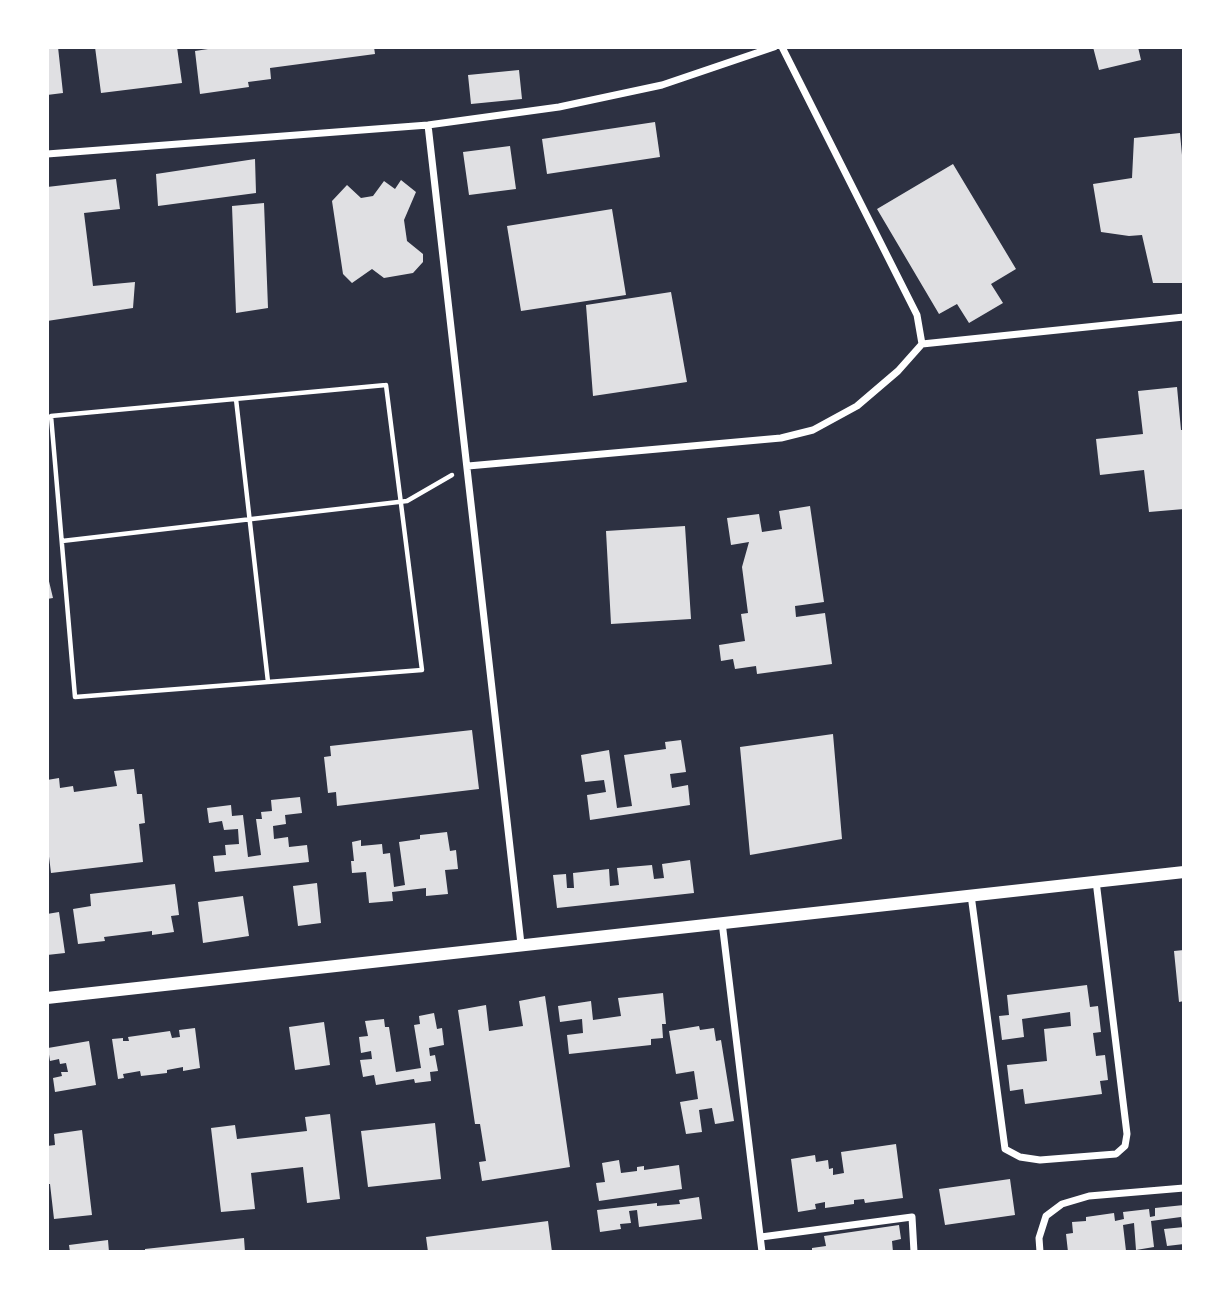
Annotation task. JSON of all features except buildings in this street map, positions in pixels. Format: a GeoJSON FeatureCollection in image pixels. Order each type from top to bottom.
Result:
{"type":"FeatureCollection","features":[{"type":"Feature","properties":{"kind":"street"},"geometry":{"type":"LineString","coordinates":[[47,154],[428,125],[559,107],[662,85],[774,47]]}},
{"type":"Feature","properties":{"kind":"street"},"geometry":{"type":"LineString","coordinates":[[782,47],[917,314],[922,344]]}},
{"type":"Feature","properties":{"kind":"street"},"geometry":{"type":"LineString","coordinates":[[428,125],[521,944]]}},
{"type":"Feature","properties":{"kind":"street"},"geometry":{"type":"LineString","coordinates":[[468,466],[780,438],[813,430],[857,406],[898,371],[922,344],[1184,317]]}},
{"type":"Feature","properties":{"kind":"street"},"geometry":{"type":"LineString","coordinates":[[47,998],[1184,872]]}},
{"type":"Feature","properties":{"kind":"street"},"geometry":{"type":"LineString","coordinates":[[971,895],[1005,1149],[1020,1157],[1040,1160],[1116,1154],[1125,1146],[1127,1134],[1096,881]]}},
{"type":"Feature","properties":{"kind":"street"},"geometry":{"type":"LineString","coordinates":[[722,922],[762,1252]]}},
{"type":"Feature","properties":{"kind":"street"},"geometry":{"type":"LineString","coordinates":[[1040,1252],[1039,1238],[1046,1216],[1062,1204],[1090,1196],[1184,1188]]}},
{"type":"Feature","properties":{"kind":"street"},"geometry":{"type":"LineString","coordinates":[[761,1237],[912,1217],[914,1252]]}},
{"type":"Feature","properties":{"kind":"path"},"geometry":{"type":"LineString","coordinates":[[386,385],[422,670],[75,697],[51,416],[236,399],[386,385]]}},
{"type":"Feature","properties":{"kind":"path"},"geometry":{"type":"LineString","coordinates":[[236,399],[268,682]]}},
{"type":"Feature","properties":{"kind":"path"},"geometry":{"type":"LineString","coordinates":[[62,541],[407,501],[468,466]]}}]}
